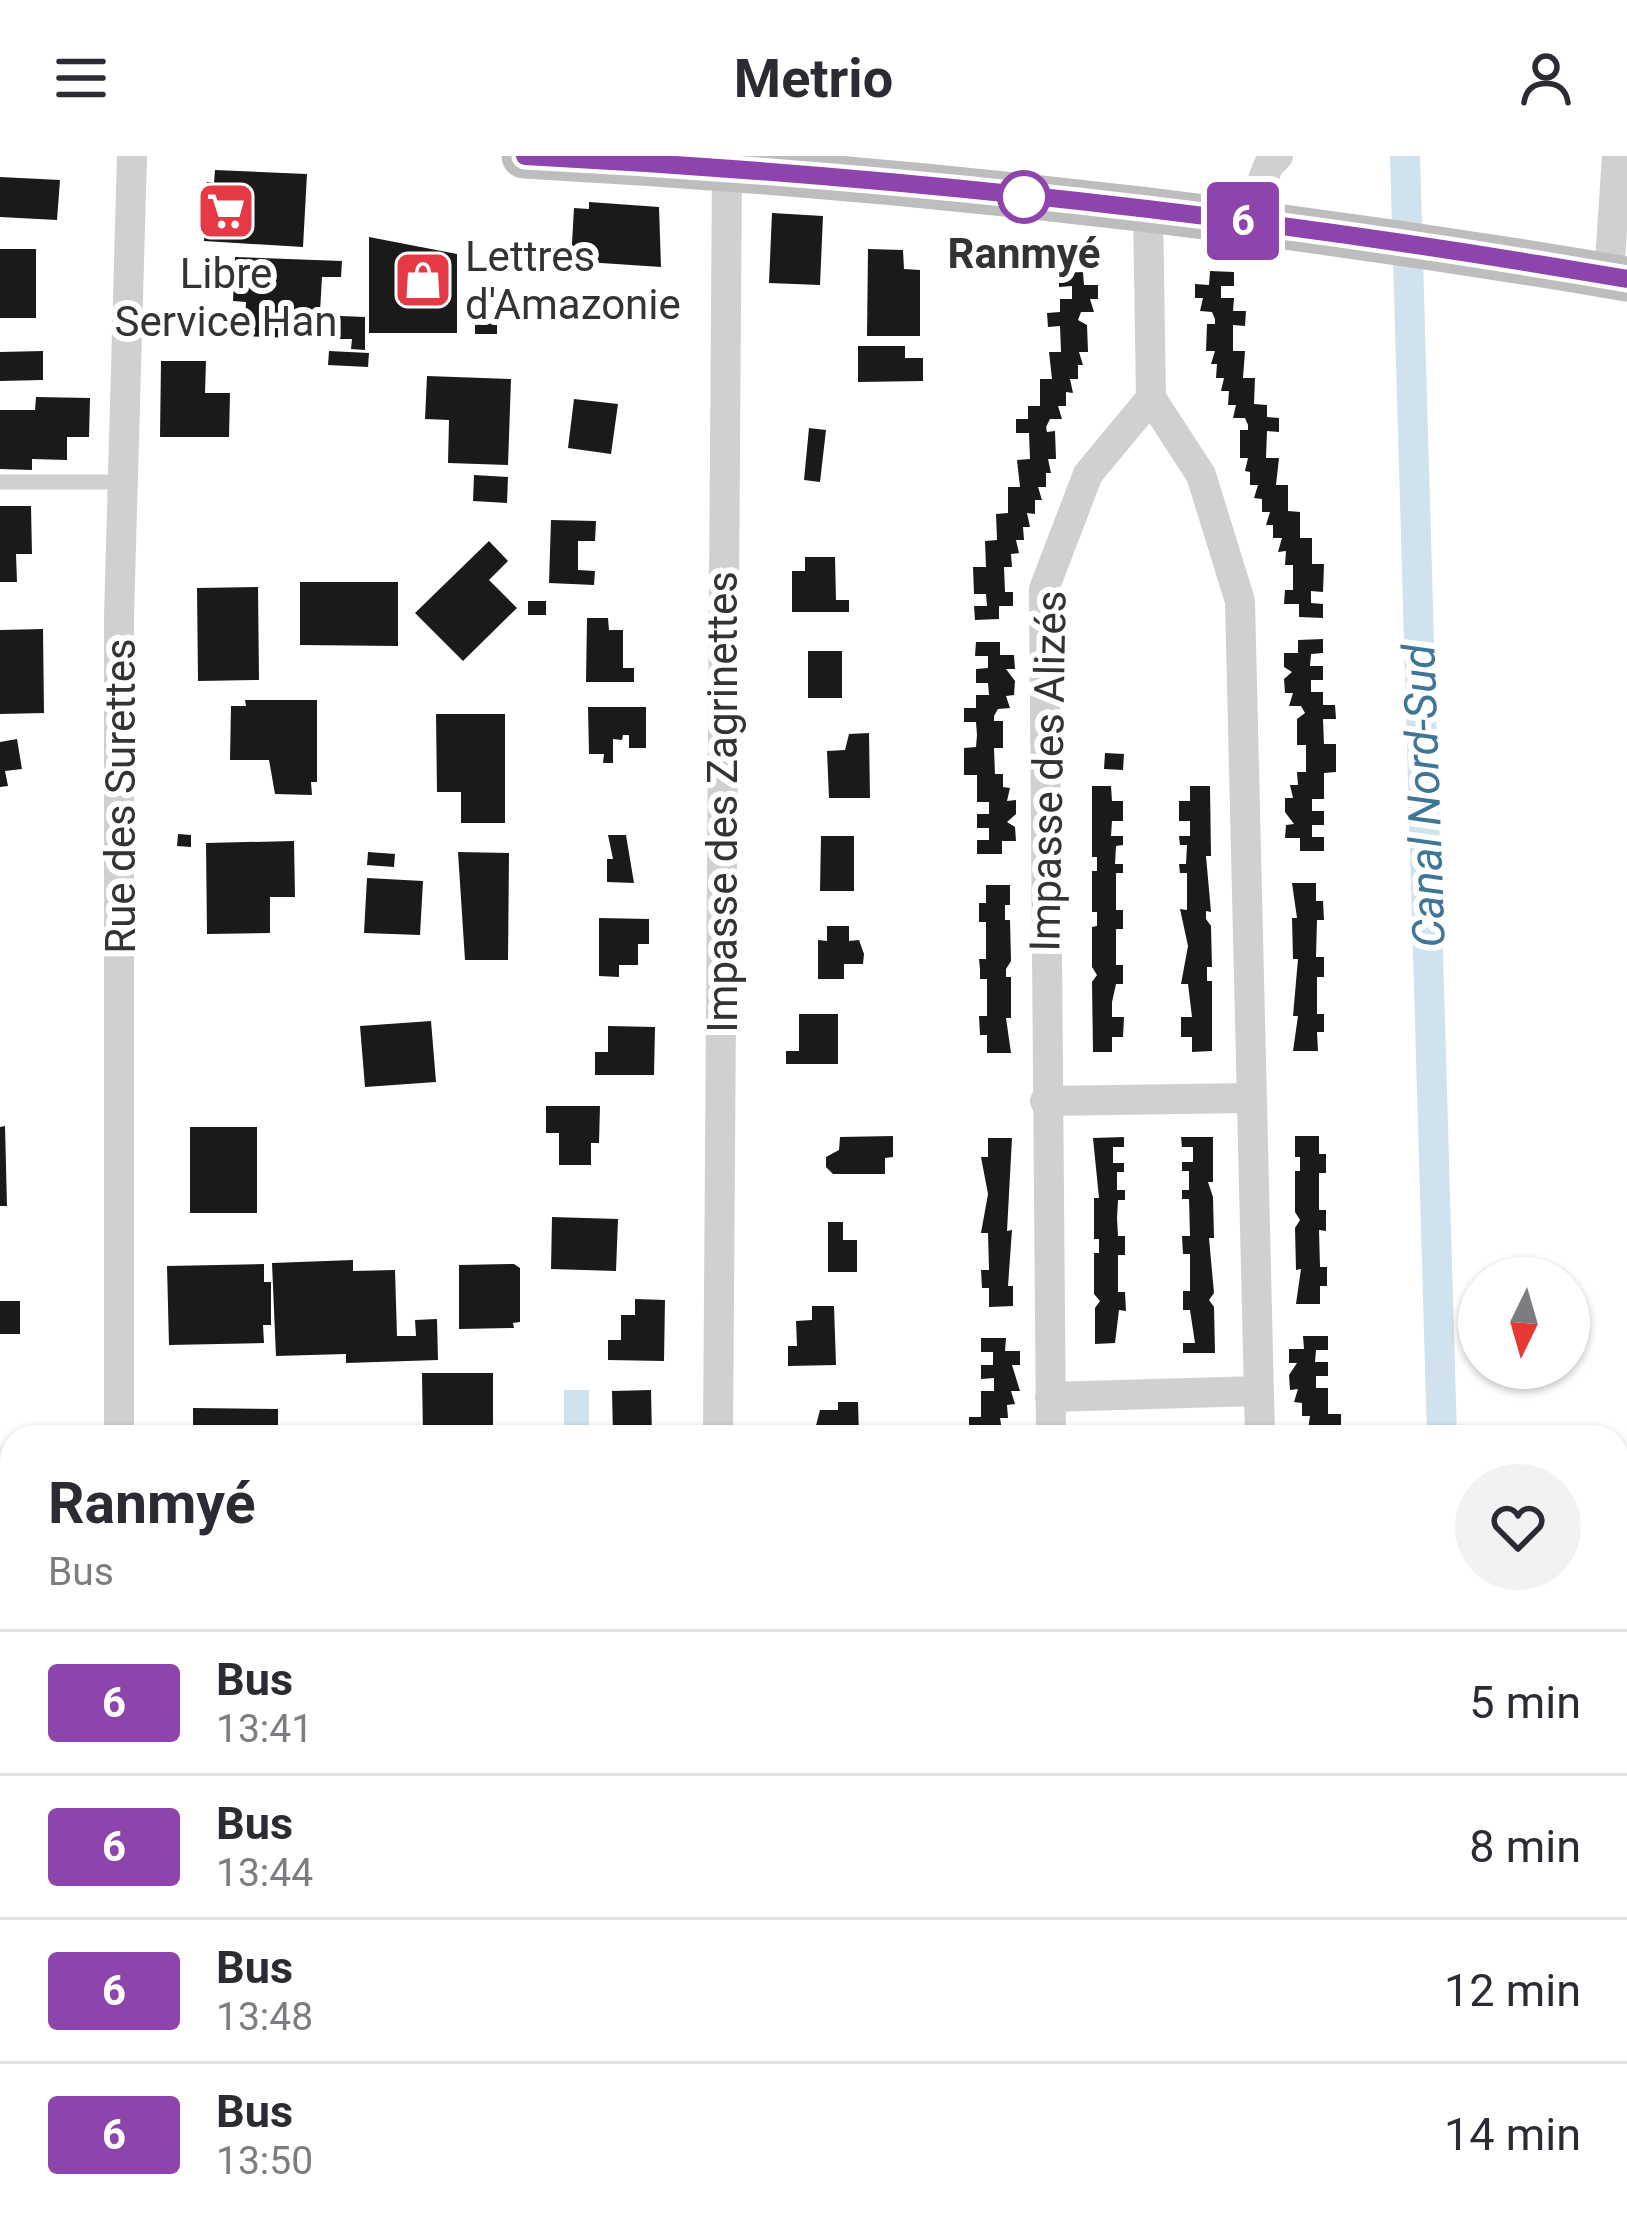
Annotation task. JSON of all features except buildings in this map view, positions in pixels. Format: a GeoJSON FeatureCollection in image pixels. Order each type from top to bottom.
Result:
{"type":"FeatureCollection","features":[{"type":"Feature","properties":{"kind":"main road"},"geometry":{"type":"LineString","coordinates":[[524,156],[727,167],[1248,221],[1618,278]]}},
{"type":"Feature","properties":{"kind":"street","name":"Rue des Surettes"},"geometry":{"type":"LineString","coordinates":[[119,1425],[121,482],[132,156]]}},
{"type":"Feature","properties":{"kind":"street"},"geometry":{"type":"LineString","coordinates":[[1248,221],[1268,166],[1278,156]]}},
{"type":"Feature","properties":{"kind":"street"},"geometry":{"type":"LineString","coordinates":[[1617,156],[1618,278]]}},
{"type":"Feature","properties":{"kind":"street","name":"Impasse des Zagrinettes"},"geometry":{"type":"LineString","coordinates":[[718,1425],[727,167]]}},
{"type":"Feature","properties":{"kind":"street"},"geometry":{"type":"LineString","coordinates":[[1148,210],[1151,398],[1202,476],[1240,601],[1259,1425]]}},
{"type":"Feature","properties":{"kind":"street","name":"Impasse des Alizés"},"geometry":{"type":"LineString","coordinates":[[1051,1425],[1044,589],[1088,474],[1151,398]]}},
{"type":"Feature","properties":{"kind":"street"},"geometry":{"type":"LineString","coordinates":[[1045,1101],[1249,1098]]}},
{"type":"Feature","properties":{"kind":"street"},"geometry":{"type":"LineString","coordinates":[[1050,1397],[1258,1391]]}},
{"type":"Feature","properties":{"kind":"lane"},"geometry":{"type":"LineString","coordinates":[[0,482],[121,482]]}},
{"type":"Feature","properties":{"kind":"water"},"geometry":{"type":"Polygon","coordinates":[[[564,1390],[589,1390],[589,1425],[564,1425],[564,1390]]]}},
{"type":"Feature","properties":{"kind":"waterway","name":"Canal Nord-Sud"},"geometry":{"type":"LineString","coordinates":[[1405,156],[1442,1425]]}},
{"type":"Feature","properties":{"kind":"bus line","name":"6"},"geometry":{"type":"LineString","coordinates":[[525,156],[727,167],[1248,221],[1627,279]]}},
{"type":"Feature","properties":{"kind":"place","name":"Ranmyé"},"geometry":{"type":"Point","coordinates":[1024,197]}},
{"type":"Feature","properties":{"kind":"place","name":"Libre Service Han"},"geometry":{"type":"Point","coordinates":[226,211]}},
{"type":"Feature","properties":{"kind":"place","name":"Lettres d'Amazonie"},"geometry":{"type":"Point","coordinates":[423,280]}}]}
